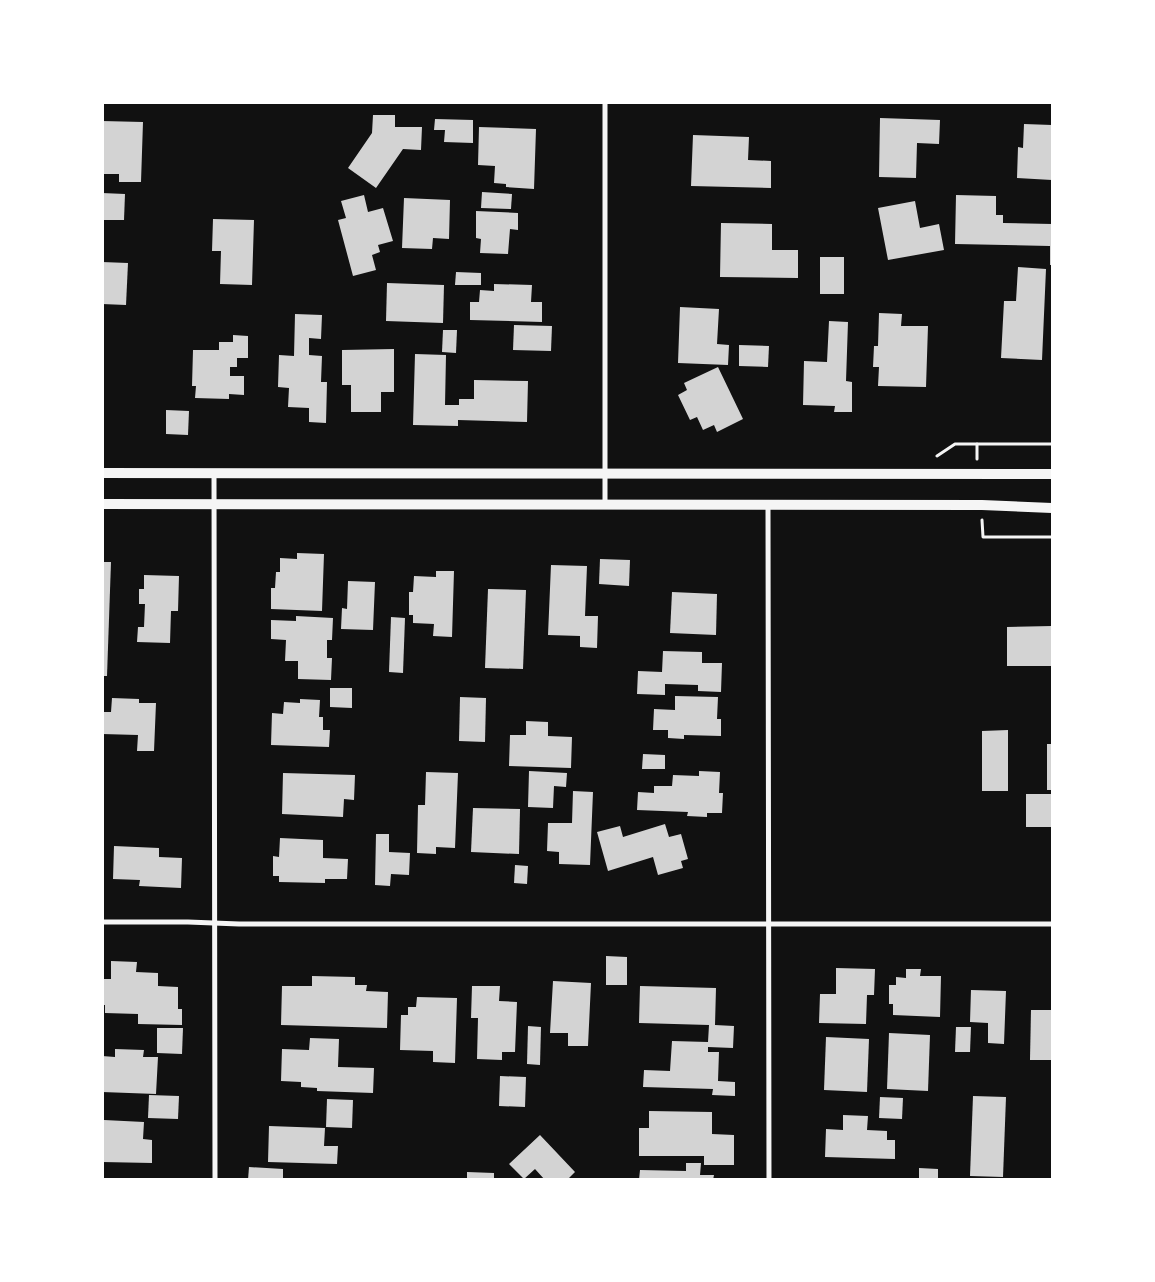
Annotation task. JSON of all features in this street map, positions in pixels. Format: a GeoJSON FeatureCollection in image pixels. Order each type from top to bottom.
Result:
{"type":"FeatureCollection","features":[{"type":"Feature","properties":{"kind":"main road"},"geometry":{"type":"LineString","coordinates":[[102,473],[1052,474]]}},
{"type":"Feature","properties":{"kind":"main road"},"geometry":{"type":"LineString","coordinates":[[102,504],[982,505],[1052,508]]}},
{"type":"Feature","properties":{"kind":"street"},"geometry":{"type":"LineString","coordinates":[[605,102],[605,504]]}},
{"type":"Feature","properties":{"kind":"street"},"geometry":{"type":"LineString","coordinates":[[214,474],[216,1180]]}},
{"type":"Feature","properties":{"kind":"street"},"geometry":{"type":"LineString","coordinates":[[768,505],[769,1180]]}},
{"type":"Feature","properties":{"kind":"street"},"geometry":{"type":"LineString","coordinates":[[102,922],[1052,924]]}},
{"type":"Feature","properties":{"kind":"path"},"geometry":{"type":"LineString","coordinates":[[946,450],[955,444],[1052,444]]}},
{"type":"Feature","properties":{"kind":"path"},"geometry":{"type":"LineString","coordinates":[[977,444],[977,456]]}},
{"type":"Feature","properties":{"kind":"path"},"geometry":{"type":"LineString","coordinates":[[982,522],[983,537],[1052,537]]}},
{"type":"Feature","properties":{"kind":"building"},"geometry":{"type":"Polygon","coordinates":[[[373,115],[395,115],[395,127],[422,127],[421,150],[403,149],[376,188],[348,168],[372,133],[373,115]]]}},
{"type":"Feature","properties":{"kind":"building"},"geometry":{"type":"Polygon","coordinates":[[[880,118],[940,120],[939,144],[917,143],[916,178],[879,177],[880,118]]]}},
{"type":"Feature","properties":{"kind":"building"},"geometry":{"type":"Polygon","coordinates":[[[435,119],[473,120],[473,143],[444,142],[445,130],[434,130],[435,119]]]}},
{"type":"Feature","properties":{"kind":"building"},"geometry":{"type":"Polygon","coordinates":[[[102,121],[143,122],[141,182],[119,182],[119,174],[102,174],[102,121]]]}},
{"type":"Feature","properties":{"kind":"building"},"geometry":{"type":"Polygon","coordinates":[[[1024,124],[1052,125],[1052,180],[1017,178],[1018,147],[1023,148],[1024,124]]]}},
{"type":"Feature","properties":{"kind":"building"},"geometry":{"type":"Polygon","coordinates":[[[479,127],[536,129],[534,189],[506,187],[506,184],[494,183],[495,166],[478,165],[479,127]]]}},
{"type":"Feature","properties":{"kind":"building"},"geometry":{"type":"Polygon","coordinates":[[[693,135],[749,137],[748,160],[771,161],[771,188],[691,186],[693,135]]]}},
{"type":"Feature","properties":{"kind":"building"},"geometry":{"type":"Polygon","coordinates":[[[482,192],[512,194],[511,209],[481,208],[482,192]]]}},
{"type":"Feature","properties":{"kind":"building"},"geometry":{"type":"Polygon","coordinates":[[[102,193],[125,194],[124,220],[102,220],[102,193]]]}},
{"type":"Feature","properties":{"kind":"building"},"geometry":{"type":"Polygon","coordinates":[[[364,195],[368,212],[383,208],[393,241],[378,245],[380,252],[372,255],[376,270],[353,276],[338,220],[346,218],[341,201],[364,195]]]}},
{"type":"Feature","properties":{"kind":"building"},"geometry":{"type":"Polygon","coordinates":[[[956,195],[996,196],[996,215],[1003,215],[1003,223],[1052,224],[1052,265],[1050,265],[1050,246],[955,244],[956,195]]]}},
{"type":"Feature","properties":{"kind":"building"},"geometry":{"type":"Polygon","coordinates":[[[404,198],[450,200],[449,239],[433,238],[432,249],[402,248],[404,198]]]}},
{"type":"Feature","properties":{"kind":"building"},"geometry":{"type":"Polygon","coordinates":[[[915,201],[920,228],[939,224],[944,250],[888,260],[878,208],[915,201]]]}},
{"type":"Feature","properties":{"kind":"building"},"geometry":{"type":"Polygon","coordinates":[[[476,211],[518,213],[518,230],[510,229],[508,254],[480,253],[481,239],[476,238],[476,211]]]}},
{"type":"Feature","properties":{"kind":"building"},"geometry":{"type":"Polygon","coordinates":[[[213,219],[254,220],[252,285],[220,284],[221,251],[212,251],[213,219]]]}},
{"type":"Feature","properties":{"kind":"building"},"geometry":{"type":"Polygon","coordinates":[[[721,223],[772,224],[772,250],[798,250],[798,278],[720,277],[721,223]]]}},
{"type":"Feature","properties":{"kind":"building"},"geometry":{"type":"Polygon","coordinates":[[[820,257],[844,257],[844,294],[820,294],[820,257]]]}},
{"type":"Feature","properties":{"kind":"building"},"geometry":{"type":"Polygon","coordinates":[[[102,262],[128,263],[126,305],[102,304],[102,262]]]}},
{"type":"Feature","properties":{"kind":"building"},"geometry":{"type":"Polygon","coordinates":[[[1018,267],[1046,269],[1042,360],[1001,358],[1004,301],[1016,301],[1018,267]]]}},
{"type":"Feature","properties":{"kind":"building"},"geometry":{"type":"Polygon","coordinates":[[[456,272],[481,273],[481,285],[455,285],[456,272]]]}},
{"type":"Feature","properties":{"kind":"building"},"geometry":{"type":"Polygon","coordinates":[[[387,283],[444,285],[443,323],[386,321],[387,283]]]}},
{"type":"Feature","properties":{"kind":"building"},"geometry":{"type":"Polygon","coordinates":[[[494,284],[532,285],[531,302],[542,302],[542,322],[470,320],[470,302],[479,302],[480,290],[494,291],[494,284]]]}},
{"type":"Feature","properties":{"kind":"building"},"geometry":{"type":"Polygon","coordinates":[[[680,307],[719,309],[717,344],[729,345],[728,365],[678,363],[680,307]]]}},
{"type":"Feature","properties":{"kind":"building"},"geometry":{"type":"Polygon","coordinates":[[[879,313],[902,314],[901,326],[928,326],[926,387],[878,386],[879,367],[873,367],[874,346],[878,346],[879,313]]]}},
{"type":"Feature","properties":{"kind":"building"},"geometry":{"type":"Polygon","coordinates":[[[295,314],[322,315],[321,339],[309,338],[309,355],[322,356],[321,382],[327,382],[326,423],[309,422],[309,408],[288,407],[289,388],[278,387],[279,355],[294,356],[295,314]]]}},
{"type":"Feature","properties":{"kind":"building"},"geometry":{"type":"Polygon","coordinates":[[[829,321],[848,322],[846,381],[852,382],[852,412],[834,412],[835,406],[803,405],[804,361],[827,362],[829,321]]]}},
{"type":"Feature","properties":{"kind":"building"},"geometry":{"type":"Polygon","coordinates":[[[514,325],[552,326],[551,351],[513,350],[514,325]]]}},
{"type":"Feature","properties":{"kind":"building"},"geometry":{"type":"Polygon","coordinates":[[[443,330],[457,330],[456,353],[442,352],[443,330]]]}},
{"type":"Feature","properties":{"kind":"building"},"geometry":{"type":"Polygon","coordinates":[[[233,335],[248,336],[248,358],[237,358],[237,367],[230,367],[230,376],[244,376],[244,395],[229,394],[229,399],[195,398],[196,386],[192,386],[193,350],[219,350],[219,342],[233,342],[233,335]]]}},
{"type":"Feature","properties":{"kind":"building"},"geometry":{"type":"Polygon","coordinates":[[[739,345],[769,346],[768,367],[739,366],[739,345]]]}},
{"type":"Feature","properties":{"kind":"building"},"geometry":{"type":"Polygon","coordinates":[[[394,349],[394,392],[381,392],[381,412],[351,412],[351,385],[342,385],[342,350],[394,349]]]}},
{"type":"Feature","properties":{"kind":"building"},"geometry":{"type":"Polygon","coordinates":[[[415,354],[446,355],[445,405],[459,405],[459,399],[474,399],[474,380],[528,381],[527,422],[458,420],[458,426],[413,425],[415,354]]]}},
{"type":"Feature","properties":{"kind":"building"},"geometry":{"type":"Polygon","coordinates":[[[718,367],[743,419],[717,432],[714,425],[703,430],[697,417],[690,420],[678,395],[687,390],[684,383],[718,367]]]}},
{"type":"Feature","properties":{"kind":"building"},"geometry":{"type":"Polygon","coordinates":[[[166,410],[189,411],[188,435],[166,434],[166,410]]]}},
{"type":"Feature","properties":{"kind":"building"},"geometry":{"type":"Polygon","coordinates":[[[297,553],[324,554],[322,611],[271,609],[271,588],[275,588],[276,572],[280,572],[280,558],[297,559],[297,553]]]}},
{"type":"Feature","properties":{"kind":"building"},"geometry":{"type":"Polygon","coordinates":[[[600,559],[630,560],[629,586],[599,584],[600,559]]]}},
{"type":"Feature","properties":{"kind":"building"},"geometry":{"type":"Polygon","coordinates":[[[102,562],[111,562],[107,676],[102,676],[102,562]]]}},
{"type":"Feature","properties":{"kind":"building"},"geometry":{"type":"Polygon","coordinates":[[[551,565],[587,566],[585,616],[598,616],[597,648],[580,647],[580,636],[548,635],[551,565]]]}},
{"type":"Feature","properties":{"kind":"building"},"geometry":{"type":"Polygon","coordinates":[[[436,571],[454,571],[452,637],[433,636],[434,624],[413,623],[413,615],[409,615],[409,592],[413,592],[414,576],[436,577],[436,571]]]}},
{"type":"Feature","properties":{"kind":"building"},"geometry":{"type":"Polygon","coordinates":[[[144,575],[179,576],[178,611],[171,611],[170,643],[137,642],[138,627],[144,627],[145,604],[139,604],[139,589],[144,589],[144,575]]]}},
{"type":"Feature","properties":{"kind":"building"},"geometry":{"type":"Polygon","coordinates":[[[348,581],[375,582],[373,630],[341,629],[342,608],[347,609],[348,581]]]}},
{"type":"Feature","properties":{"kind":"building"},"geometry":{"type":"Polygon","coordinates":[[[488,589],[526,590],[523,669],[485,668],[488,589]]]}},
{"type":"Feature","properties":{"kind":"building"},"geometry":{"type":"Polygon","coordinates":[[[672,592],[717,594],[716,635],[670,633],[672,592]]]}},
{"type":"Feature","properties":{"kind":"building"},"geometry":{"type":"Polygon","coordinates":[[[296,616],[333,618],[332,640],[327,640],[327,658],[332,658],[331,680],[298,679],[298,661],[285,661],[286,640],[271,639],[271,620],[296,621],[296,616]]]}},
{"type":"Feature","properties":{"kind":"building"},"geometry":{"type":"Polygon","coordinates":[[[391,617],[405,618],[403,673],[389,672],[391,617]]]}},
{"type":"Feature","properties":{"kind":"building"},"geometry":{"type":"Polygon","coordinates":[[[1052,626],[1052,666],[1007,666],[1007,627],[1052,626]]]}},
{"type":"Feature","properties":{"kind":"building"},"geometry":{"type":"Polygon","coordinates":[[[663,651],[702,652],[702,663],[722,663],[721,692],[698,691],[698,685],[665,684],[665,695],[637,694],[638,671],[662,672],[663,651]]]}},
{"type":"Feature","properties":{"kind":"building"},"geometry":{"type":"Polygon","coordinates":[[[330,688],[352,688],[352,708],[330,707],[330,688]]]}},
{"type":"Feature","properties":{"kind":"building"},"geometry":{"type":"Polygon","coordinates":[[[675,696],[718,697],[717,719],[721,719],[721,736],[684,735],[684,739],[668,738],[668,730],[653,730],[654,709],[675,710],[675,696]]]}},
{"type":"Feature","properties":{"kind":"building"},"geometry":{"type":"Polygon","coordinates":[[[460,697],[486,698],[485,742],[459,741],[460,697]]]}},
{"type":"Feature","properties":{"kind":"building"},"geometry":{"type":"Polygon","coordinates":[[[112,698],[139,699],[139,703],[156,703],[154,751],[137,751],[138,735],[102,734],[102,712],[111,712],[112,698]]]}},
{"type":"Feature","properties":{"kind":"building"},"geometry":{"type":"Polygon","coordinates":[[[300,699],[320,700],[319,717],[323,717],[323,730],[330,730],[329,747],[271,745],[272,713],[283,714],[284,702],[300,703],[300,699]]]}},
{"type":"Feature","properties":{"kind":"building"},"geometry":{"type":"Polygon","coordinates":[[[526,721],[548,722],[548,736],[572,737],[571,768],[509,766],[510,735],[526,735],[526,721]]]}},
{"type":"Feature","properties":{"kind":"building"},"geometry":{"type":"Polygon","coordinates":[[[1008,730],[1008,791],[982,791],[982,731],[1008,730]]]}},
{"type":"Feature","properties":{"kind":"building"},"geometry":{"type":"Polygon","coordinates":[[[1047,744],[1052,744],[1052,790],[1047,790],[1047,744]]]}},
{"type":"Feature","properties":{"kind":"building"},"geometry":{"type":"Polygon","coordinates":[[[643,754],[665,755],[665,769],[642,769],[643,754]]]}},
{"type":"Feature","properties":{"kind":"building"},"geometry":{"type":"Polygon","coordinates":[[[529,771],[567,773],[566,787],[554,786],[553,808],[528,807],[529,771]]]}},
{"type":"Feature","properties":{"kind":"building"},"geometry":{"type":"Polygon","coordinates":[[[699,771],[720,772],[719,793],[723,793],[722,813],[707,813],[707,817],[687,816],[688,812],[637,810],[638,792],[654,793],[654,786],[672,786],[673,775],[699,776],[699,771]]]}},
{"type":"Feature","properties":{"kind":"building"},"geometry":{"type":"Polygon","coordinates":[[[426,772],[458,773],[455,848],[436,847],[436,854],[417,853],[418,805],[425,805],[426,772]]]}},
{"type":"Feature","properties":{"kind":"building"},"geometry":{"type":"Polygon","coordinates":[[[283,773],[355,775],[354,800],[344,799],[343,817],[282,814],[283,773]]]}},
{"type":"Feature","properties":{"kind":"building"},"geometry":{"type":"Polygon","coordinates":[[[573,791],[593,792],[590,865],[559,864],[559,852],[547,851],[548,823],[572,823],[573,791]]]}},
{"type":"Feature","properties":{"kind":"building"},"geometry":{"type":"Polygon","coordinates":[[[1026,794],[1052,794],[1052,827],[1026,827],[1026,794]]]}},
{"type":"Feature","properties":{"kind":"building"},"geometry":{"type":"Polygon","coordinates":[[[473,808],[520,809],[519,854],[471,852],[473,808]]]}},
{"type":"Feature","properties":{"kind":"building"},"geometry":{"type":"Polygon","coordinates":[[[665,824],[669,837],[681,834],[688,859],[681,861],[683,868],[658,875],[653,857],[608,871],[597,832],[620,826],[623,837],[665,824]]]}},
{"type":"Feature","properties":{"kind":"building"},"geometry":{"type":"Polygon","coordinates":[[[376,834],[389,834],[389,852],[410,853],[409,875],[391,874],[390,886],[375,885],[376,834]]]}},
{"type":"Feature","properties":{"kind":"building"},"geometry":{"type":"Polygon","coordinates":[[[280,838],[323,840],[323,858],[348,859],[347,879],[325,879],[325,883],[279,882],[279,876],[273,876],[273,856],[279,857],[280,838]]]}},
{"type":"Feature","properties":{"kind":"building"},"geometry":{"type":"Polygon","coordinates":[[[114,846],[159,848],[159,857],[182,858],[181,888],[139,886],[140,880],[113,879],[114,846]]]}},
{"type":"Feature","properties":{"kind":"building"},"geometry":{"type":"Polygon","coordinates":[[[515,865],[528,866],[527,884],[514,883],[515,865]]]}},
{"type":"Feature","properties":{"kind":"building"},"geometry":{"type":"Polygon","coordinates":[[[606,956],[627,957],[627,985],[606,985],[606,956]]]}},
{"type":"Feature","properties":{"kind":"building"},"geometry":{"type":"Polygon","coordinates":[[[111,961],[137,962],[136,972],[158,973],[158,986],[178,987],[178,1009],[182,1009],[182,1025],[138,1024],[138,1014],[105,1013],[105,1005],[102,1005],[102,979],[111,979],[111,961]]]}},
{"type":"Feature","properties":{"kind":"building"},"geometry":{"type":"Polygon","coordinates":[[[836,968],[875,969],[874,995],[867,995],[866,1024],[819,1023],[820,994],[836,994],[836,968]]]}},
{"type":"Feature","properties":{"kind":"building"},"geometry":{"type":"Polygon","coordinates":[[[906,969],[921,969],[920,976],[941,976],[940,1017],[893,1015],[893,1004],[889,1004],[889,985],[896,985],[896,977],[906,978],[906,969]]]}},
{"type":"Feature","properties":{"kind":"building"},"geometry":{"type":"Polygon","coordinates":[[[312,976],[355,977],[355,985],[367,985],[366,991],[388,992],[387,1028],[281,1025],[282,986],[312,986],[312,976]]]}},
{"type":"Feature","properties":{"kind":"building"},"geometry":{"type":"Polygon","coordinates":[[[553,981],[591,983],[588,1046],[568,1046],[568,1033],[550,1033],[553,981]]]}},
{"type":"Feature","properties":{"kind":"building"},"geometry":{"type":"Polygon","coordinates":[[[472,986],[500,986],[499,1001],[517,1002],[515,1052],[502,1052],[502,1060],[477,1059],[478,1018],[471,1018],[472,986]]]}},
{"type":"Feature","properties":{"kind":"building"},"geometry":{"type":"Polygon","coordinates":[[[640,986],[716,988],[715,1025],[734,1026],[733,1048],[708,1047],[708,1052],[719,1052],[718,1081],[735,1082],[735,1096],[712,1095],[713,1089],[643,1087],[644,1070],[670,1071],[672,1041],[708,1042],[709,1025],[639,1023],[640,986]]]}},
{"type":"Feature","properties":{"kind":"building"},"geometry":{"type":"Polygon","coordinates":[[[971,990],[1006,991],[1004,1044],[988,1043],[988,1023],[970,1022],[971,990]]]}},
{"type":"Feature","properties":{"kind":"building"},"geometry":{"type":"Polygon","coordinates":[[[417,997],[457,998],[455,1063],[433,1062],[433,1051],[400,1050],[401,1015],[408,1015],[408,1007],[416,1007],[417,997]]]}},
{"type":"Feature","properties":{"kind":"building"},"geometry":{"type":"Polygon","coordinates":[[[1031,1010],[1052,1010],[1052,1060],[1030,1060],[1031,1010]]]}},
{"type":"Feature","properties":{"kind":"building"},"geometry":{"type":"Polygon","coordinates":[[[528,1026],[541,1027],[540,1065],[527,1064],[528,1026]]]}},
{"type":"Feature","properties":{"kind":"building"},"geometry":{"type":"Polygon","coordinates":[[[956,1027],[971,1027],[970,1052],[955,1052],[956,1027]]]}},
{"type":"Feature","properties":{"kind":"building"},"geometry":{"type":"Polygon","coordinates":[[[157,1028],[183,1028],[182,1054],[157,1053],[157,1028]]]}},
{"type":"Feature","properties":{"kind":"building"},"geometry":{"type":"Polygon","coordinates":[[[889,1033],[930,1035],[928,1091],[887,1089],[889,1033]]]}},
{"type":"Feature","properties":{"kind":"building"},"geometry":{"type":"Polygon","coordinates":[[[826,1037],[869,1039],[867,1092],[824,1090],[826,1037]]]}},
{"type":"Feature","properties":{"kind":"building"},"geometry":{"type":"Polygon","coordinates":[[[310,1038],[339,1039],[338,1067],[374,1068],[373,1093],[317,1091],[317,1088],[301,1087],[301,1082],[281,1081],[282,1049],[309,1050],[310,1038]]]}},
{"type":"Feature","properties":{"kind":"building"},"geometry":{"type":"Polygon","coordinates":[[[115,1049],[144,1050],[143,1057],[158,1057],[156,1094],[102,1092],[102,1056],[115,1057],[115,1049]]]}},
{"type":"Feature","properties":{"kind":"building"},"geometry":{"type":"Polygon","coordinates":[[[500,1076],[526,1077],[525,1107],[499,1106],[500,1076]]]}},
{"type":"Feature","properties":{"kind":"building"},"geometry":{"type":"Polygon","coordinates":[[[149,1095],[179,1096],[178,1119],[148,1118],[149,1095]]]}},
{"type":"Feature","properties":{"kind":"building"},"geometry":{"type":"Polygon","coordinates":[[[973,1096],[1006,1097],[1003,1177],[970,1176],[973,1096]]]}},
{"type":"Feature","properties":{"kind":"building"},"geometry":{"type":"Polygon","coordinates":[[[880,1097],[903,1098],[902,1119],[879,1118],[880,1097]]]}},
{"type":"Feature","properties":{"kind":"building"},"geometry":{"type":"Polygon","coordinates":[[[327,1099],[353,1100],[352,1128],[326,1127],[327,1099]]]}},
{"type":"Feature","properties":{"kind":"building"},"geometry":{"type":"Polygon","coordinates":[[[649,1111],[712,1112],[712,1134],[734,1135],[734,1165],[704,1165],[704,1156],[639,1156],[639,1128],[649,1128],[649,1111]]]}},
{"type":"Feature","properties":{"kind":"building"},"geometry":{"type":"Polygon","coordinates":[[[843,1115],[868,1116],[867,1130],[887,1131],[887,1140],[895,1140],[895,1159],[825,1157],[826,1129],[843,1130],[843,1115]]]}},
{"type":"Feature","properties":{"kind":"building"},"geometry":{"type":"Polygon","coordinates":[[[104,1120],[144,1122],[143,1139],[152,1140],[152,1163],[102,1162],[104,1120]]]}},
{"type":"Feature","properties":{"kind":"building"},"geometry":{"type":"Polygon","coordinates":[[[269,1126],[325,1128],[324,1146],[338,1146],[337,1164],[268,1162],[269,1126]]]}},
{"type":"Feature","properties":{"kind":"building"},"geometry":{"type":"Polygon","coordinates":[[[540,1135],[575,1172],[567,1180],[545,1180],[535,1169],[524,1179],[509,1164],[540,1135]]]}},
{"type":"Feature","properties":{"kind":"building"},"geometry":{"type":"Polygon","coordinates":[[[686,1163],[701,1163],[700,1175],[714,1175],[713,1180],[639,1180],[640,1170],[686,1171],[686,1163]]]}},
{"type":"Feature","properties":{"kind":"building"},"geometry":{"type":"Polygon","coordinates":[[[249,1167],[283,1169],[283,1180],[248,1180],[249,1167]]]}},
{"type":"Feature","properties":{"kind":"building"},"geometry":{"type":"Polygon","coordinates":[[[919,1168],[938,1169],[938,1180],[919,1180],[919,1168]]]}},
{"type":"Feature","properties":{"kind":"building"},"geometry":{"type":"Polygon","coordinates":[[[467,1172],[494,1173],[494,1180],[467,1180],[467,1172]]]}}]}
